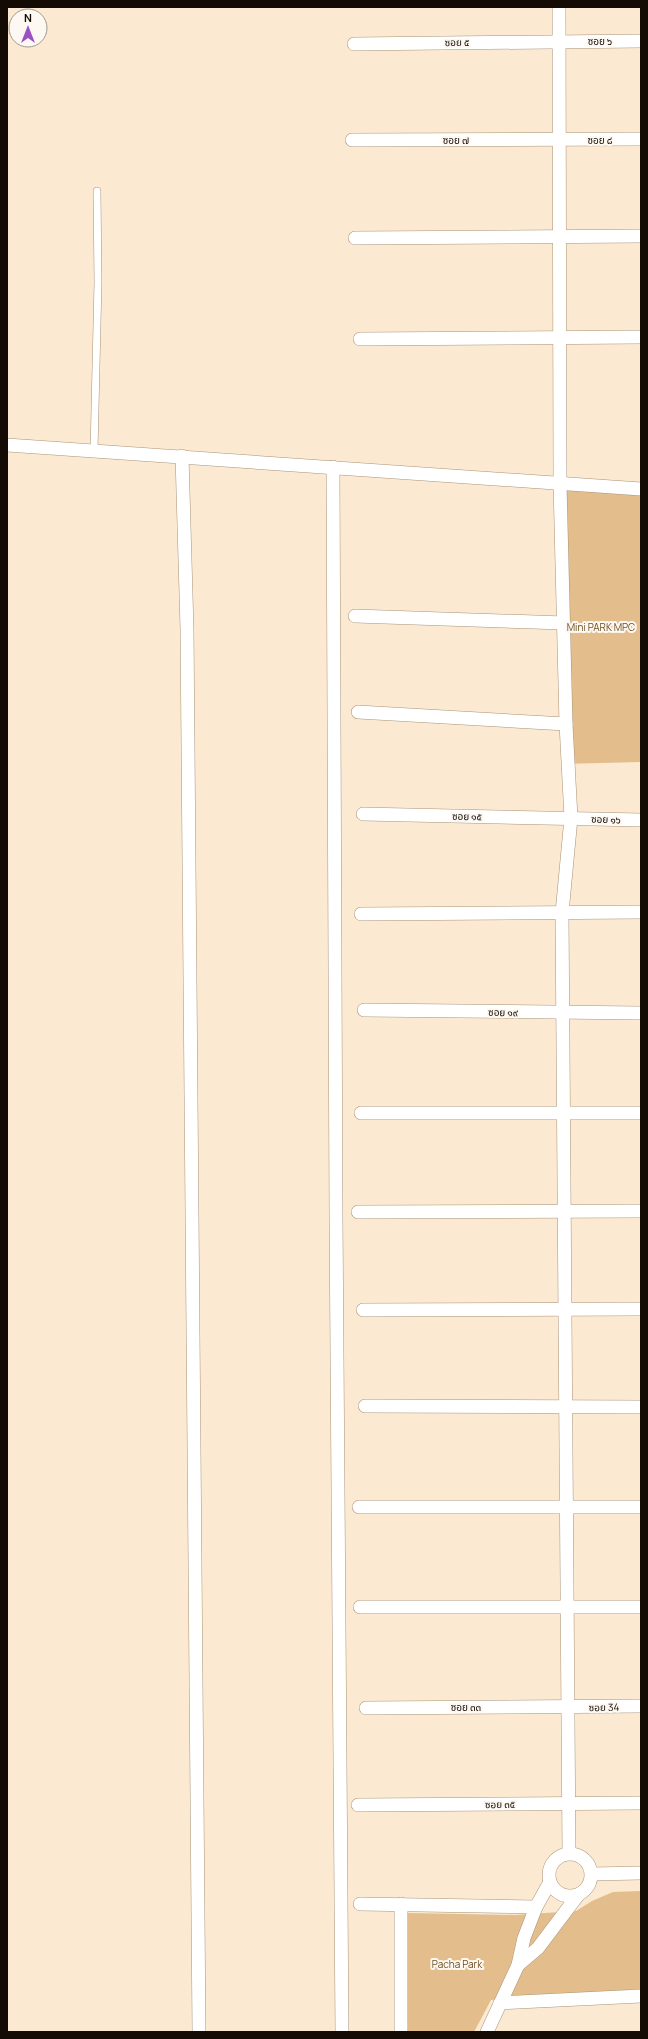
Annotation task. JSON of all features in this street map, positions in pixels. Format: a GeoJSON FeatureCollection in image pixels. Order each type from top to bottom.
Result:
{"type":"FeatureCollection","features":[{"type":"Feature","properties":{"kind":"street"},"geometry":{"type":"LineString","coordinates":[[559,7],[560,484],[566,724],[571,818],[562,913],[569,1853]]}},
{"type":"Feature","properties":{"kind":"street","name":"ซอย ๖"},"geometry":{"type":"LineString","coordinates":[[560,41],[641,41]]}},
{"type":"Feature","properties":{"kind":"street","name":"ซอย ๕"},"geometry":{"type":"LineString","coordinates":[[354,44],[560,41]]}},
{"type":"Feature","properties":{"kind":"street","name":"ซอย ๘"},"geometry":{"type":"LineString","coordinates":[[559,140],[641,139]]}},
{"type":"Feature","properties":{"kind":"street","name":"ซอย ๗"},"geometry":{"type":"LineString","coordinates":[[352,140],[559,140]]}},
{"type":"Feature","properties":{"kind":"street"},"geometry":{"type":"LineString","coordinates":[[355,238],[641,236]]}},
{"type":"Feature","properties":{"kind":"street"},"geometry":{"type":"LineString","coordinates":[[360,339],[641,338]]}},
{"type":"Feature","properties":{"kind":"street"},"geometry":{"type":"LineString","coordinates":[[7,445],[641,489]]}},
{"type":"Feature","properties":{"kind":"street"},"geometry":{"type":"LineString","coordinates":[[182,456],[187,644],[199,2032]]}},
{"type":"Feature","properties":{"kind":"street"},"geometry":{"type":"LineString","coordinates":[[333,467],[336,1217],[342,2032]]}},
{"type":"Feature","properties":{"kind":"street"},"geometry":{"type":"LineString","coordinates":[[355,616],[564,623]]}},
{"type":"Feature","properties":{"kind":"street"},"geometry":{"type":"LineString","coordinates":[[358,712],[566,724]]}},
{"type":"Feature","properties":{"kind":"street","name":"ซอย ๑๕"},"geometry":{"type":"LineString","coordinates":[[363,814],[571,818]]}},
{"type":"Feature","properties":{"kind":"street","name":"ซอย ๑๖"},"geometry":{"type":"LineString","coordinates":[[571,818],[641,820]]}},
{"type":"Feature","properties":{"kind":"street"},"geometry":{"type":"LineString","coordinates":[[361,914],[641,912]]}},
{"type":"Feature","properties":{"kind":"street","name":"ซอย ๑๙"},"geometry":{"type":"LineString","coordinates":[[364,1010],[641,1013]]}},
{"type":"Feature","properties":{"kind":"street"},"geometry":{"type":"LineString","coordinates":[[361,1113],[641,1113]]}},
{"type":"Feature","properties":{"kind":"street"},"geometry":{"type":"LineString","coordinates":[[358,1212],[641,1211]]}},
{"type":"Feature","properties":{"kind":"street"},"geometry":{"type":"LineString","coordinates":[[363,1310],[641,1309]]}},
{"type":"Feature","properties":{"kind":"street"},"geometry":{"type":"LineString","coordinates":[[365,1406],[566,1408],[641,1407]]}},
{"type":"Feature","properties":{"kind":"street"},"geometry":{"type":"LineString","coordinates":[[359,1507],[641,1507]]}},
{"type":"Feature","properties":{"kind":"street"},"geometry":{"type":"LineString","coordinates":[[360,1607],[641,1606]]}},
{"type":"Feature","properties":{"kind":"street","name":"ซอย 34"},"geometry":{"type":"LineString","coordinates":[[567,1707],[641,1706]]}},
{"type":"Feature","properties":{"kind":"street","name":"ซอย ๓๓"},"geometry":{"type":"LineString","coordinates":[[366,1708],[567,1707]]}},
{"type":"Feature","properties":{"kind":"street","name":"ซอย ๓๕"},"geometry":{"type":"LineString","coordinates":[[358,1805],[641,1803]]}},
{"type":"Feature","properties":{"kind":"street"},"geometry":{"type":"LineString","coordinates":[[518,1965],[538,1948],[578,1895],[588,1887],[592,1874],[587,1861],[576,1854],[569,1853],[562,1855],[552,1863],[548,1876],[550,1882],[558,1893],[571,1896],[578,1895]]}},
{"type":"Feature","properties":{"kind":"street"},"geometry":{"type":"LineString","coordinates":[[592,1874],[641,1873]]}},
{"type":"Feature","properties":{"kind":"street"},"geometry":{"type":"LineString","coordinates":[[487,2032],[518,1965],[524,1938],[536,1907],[550,1882]]}},
{"type":"Feature","properties":{"kind":"street"},"geometry":{"type":"LineString","coordinates":[[360,1904],[536,1907]]}},
{"type":"Feature","properties":{"kind":"street"},"geometry":{"type":"LineString","coordinates":[[401,1904],[402,2032]]}},
{"type":"Feature","properties":{"kind":"street"},"geometry":{"type":"LineString","coordinates":[[500,2003],[641,1996]]}},
{"type":"Feature","properties":{"kind":"lane"},"geometry":{"type":"LineString","coordinates":[[94,451],[98,282],[97,191]]}},
{"type":"Feature","properties":{"kind":"green space","name":"Mini PARK MPC"},"geometry":{"type":"Polygon","coordinates":[[[561,488],[641,492],[641,762],[561,764],[561,488]]]}},
{"type":"Feature","properties":{"kind":"green space","name":"Pacha Park"},"geometry":{"type":"Polygon","coordinates":[[[641,1891],[641,1989],[491,2000],[474,2032],[408,2032],[408,1913],[515,1915],[576,1911],[592,1901],[613,1892],[641,1891]]]}}]}
